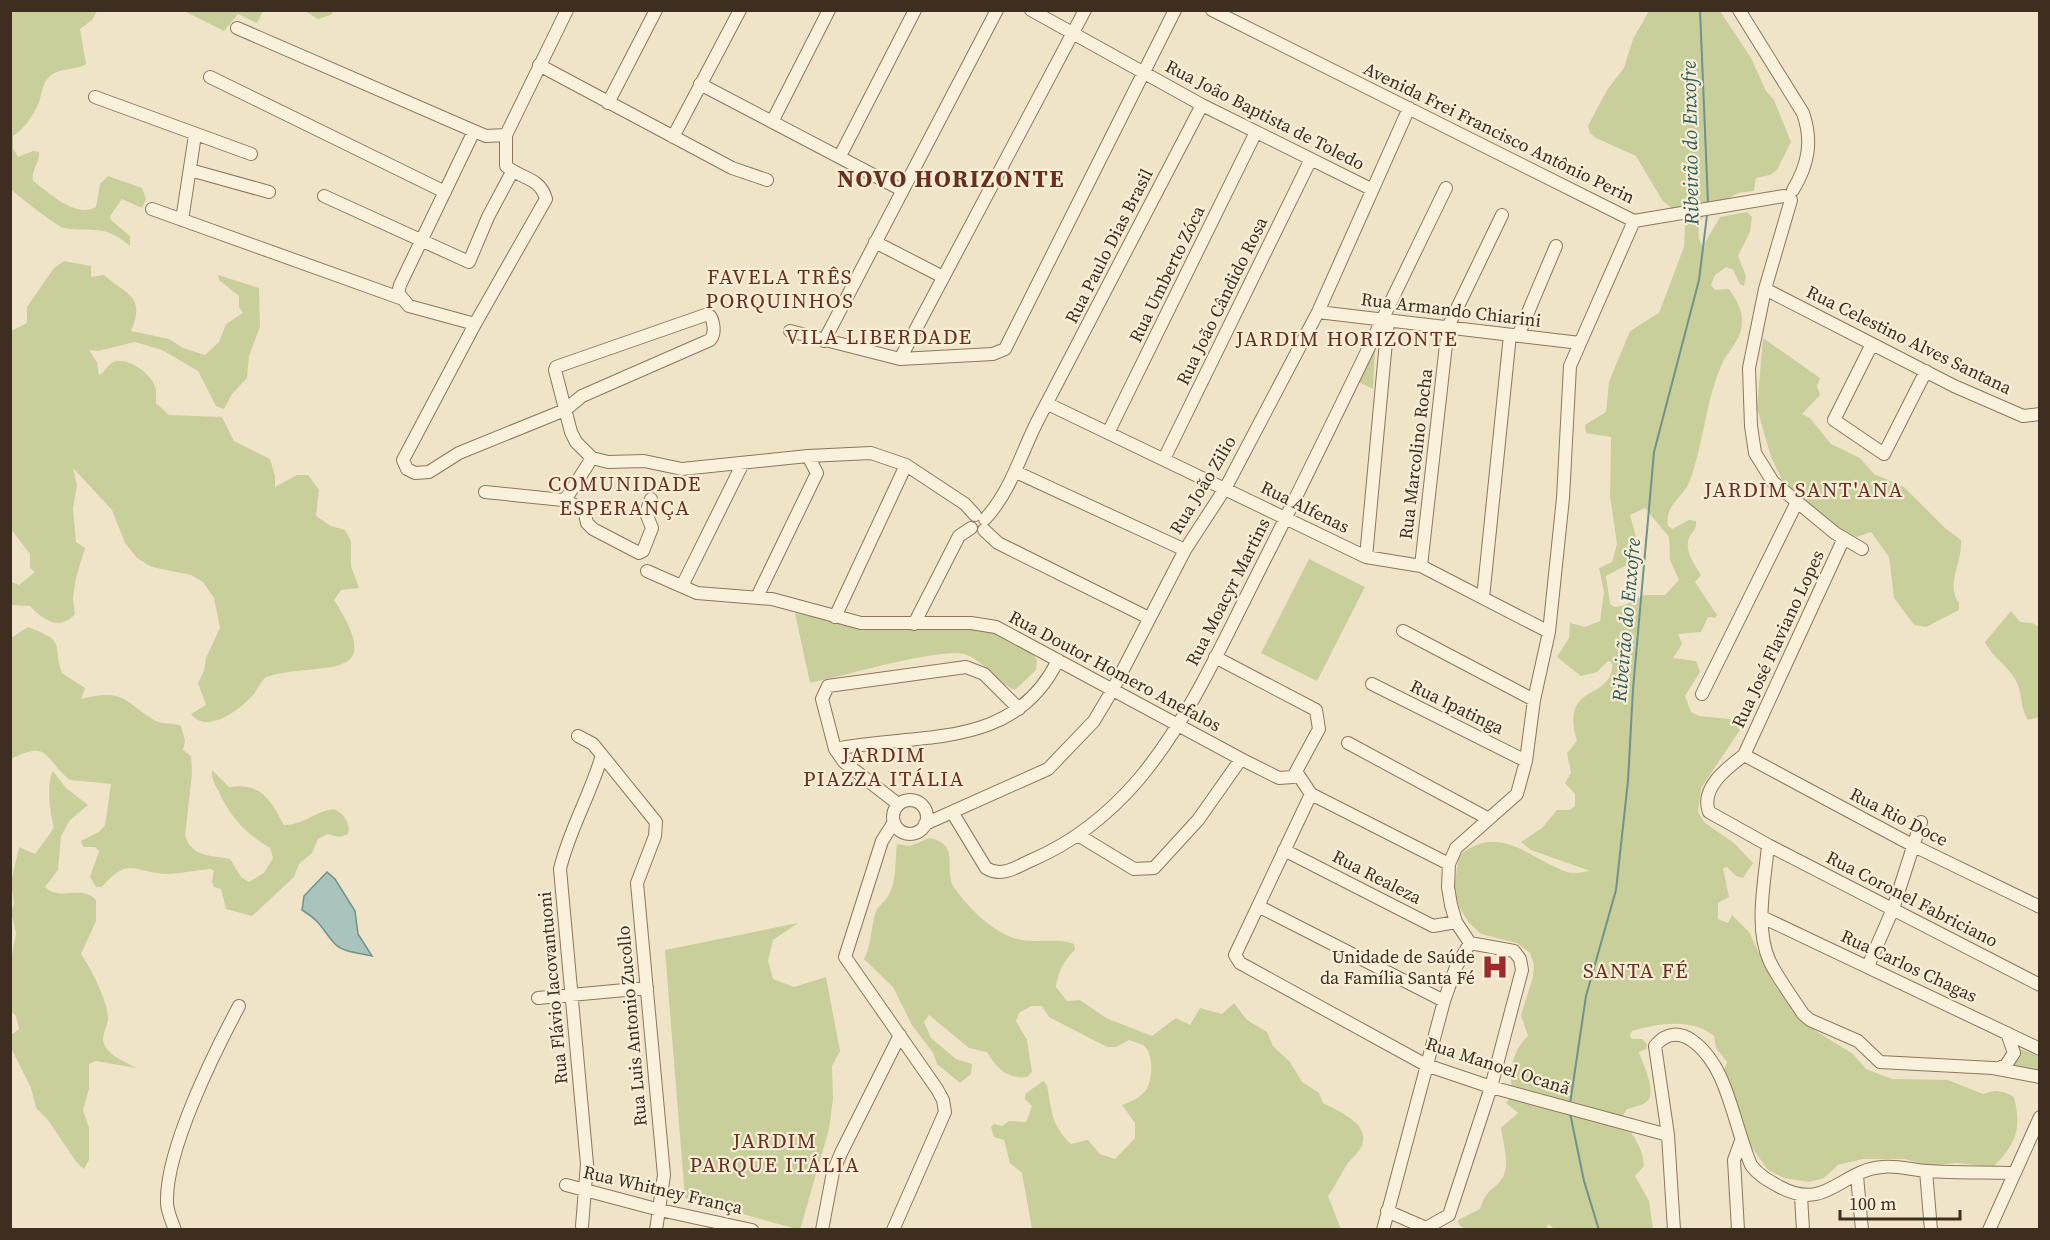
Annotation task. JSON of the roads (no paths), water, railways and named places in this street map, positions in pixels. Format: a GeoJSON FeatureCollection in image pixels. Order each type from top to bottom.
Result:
{"type":"FeatureCollection","features":[{"type":"Feature","properties":{"kind":"street"},"geometry":{"type":"LineString","coordinates":[[567,10],[506,135],[506,166],[512,172],[531,178],[544,189],[546,199],[475,324],[403,460],[407,469],[415,473],[429,472],[459,453],[565,410],[582,396],[710,340],[713,335],[710,315],[702,314],[558,364],[555,369],[565,410],[576,442],[592,458],[608,462],[644,460],[682,469],[808,456],[871,453],[906,465],[965,504],[982,521],[998,543],[1149,618]]}},
{"type":"Feature","properties":{"kind":"street"},"geometry":{"type":"LineString","coordinates":[[608,103],[656,10]]}},
{"type":"Feature","properties":{"kind":"street"},"geometry":{"type":"LineString","coordinates":[[673,137],[740,10]]}},
{"type":"Feature","properties":{"kind":"street"},"geometry":{"type":"LineString","coordinates":[[772,122],[829,10]]}},
{"type":"Feature","properties":{"kind":"street"},"geometry":{"type":"LineString","coordinates":[[840,156],[915,10]]}},
{"type":"Feature","properties":{"kind":"street"},"geometry":{"type":"LineString","coordinates":[[824,341],[997,10]]}},
{"type":"Feature","properties":{"kind":"street","name":"Rua João Baptista de Toledo"},"geometry":{"type":"LineString","coordinates":[[1031,10],[1143,74],[1371,189]]}},
{"type":"Feature","properties":{"kind":"street"},"geometry":{"type":"LineString","coordinates":[[900,358],[1084,10]]}},
{"type":"Feature","properties":{"kind":"street"},"geometry":{"type":"LineString","coordinates":[[790,331],[900,358],[993,354],[1005,349],[1175,10]]}},
{"type":"Feature","properties":{"kind":"street","name":"Avenida Frei Francisco Antônio Perin"},"geometry":{"type":"LineString","coordinates":[[1212,10],[1634,220],[1789,195]]}},
{"type":"Feature","properties":{"kind":"street"},"geometry":{"type":"LineString","coordinates":[[1739,10],[1803,113],[1809,129],[1805,169],[1789,195],[1765,289],[1749,368],[1751,426],[1755,453],[1773,482],[1844,538],[1862,549]]}},
{"type":"Feature","properties":{"kind":"street"},"geometry":{"type":"LineString","coordinates":[[237,28],[486,136],[506,135]]}},
{"type":"Feature","properties":{"kind":"street"},"geometry":{"type":"LineString","coordinates":[[539,65],[732,168],[766,180]]}},
{"type":"Feature","properties":{"kind":"street"},"geometry":{"type":"LineString","coordinates":[[210,76],[445,192]]}},
{"type":"Feature","properties":{"kind":"street"},"geometry":{"type":"LineString","coordinates":[[700,84],[902,190]]}},
{"type":"Feature","properties":{"kind":"street"},"geometry":{"type":"LineString","coordinates":[[95,97],[251,154]]}},
{"type":"Feature","properties":{"kind":"street","name":"Rua Paulo Dias Brasil"},"geometry":{"type":"LineString","coordinates":[[982,521],[998,505],[1016,472],[1048,404],[1202,105]]}},
{"type":"Feature","properties":{"kind":"street","name":"Rua João Zilio"},"geometry":{"type":"LineString","coordinates":[[925,824],[1048,769],[1094,721],[1185,550],[1226,487],[1318,312],[1409,108]]}},
{"type":"Feature","properties":{"kind":"street"},"geometry":{"type":"LineString","coordinates":[[400,298],[400,285],[474,131]]}},
{"type":"Feature","properties":{"kind":"street","name":"Rua Umberto Zóca"},"geometry":{"type":"LineString","coordinates":[[1109,431],[1256,132]]}},
{"type":"Feature","properties":{"kind":"street"},"geometry":{"type":"LineString","coordinates":[[182,220],[195,135]]}},
{"type":"Feature","properties":{"kind":"street","name":"Rua João Cândido Rosa"},"geometry":{"type":"LineString","coordinates":[[1164,459],[1311,159]]}},
{"type":"Feature","properties":{"kind":"street"},"geometry":{"type":"LineString","coordinates":[[190,170],[268,192]]}},
{"type":"Feature","properties":{"kind":"street"},"geometry":{"type":"LineString","coordinates":[[324,196],[469,262],[488,217],[512,172]]}},
{"type":"Feature","properties":{"kind":"street","name":"Rua Moacyr Martins"},"geometry":{"type":"LineString","coordinates":[[952,812],[981,863],[997,873],[1044,855],[1078,835],[1105,814],[1139,778],[1178,726],[1215,657],[1384,320],[1446,188]]}},
{"type":"Feature","properties":{"kind":"street"},"geometry":{"type":"LineString","coordinates":[[152,209],[400,298],[409,306],[475,324]]}},
{"type":"Feature","properties":{"kind":"street","name":"Rua Marcolino Rocha"},"geometry":{"type":"LineString","coordinates":[[1421,566],[1448,327],[1502,215]]}},
{"type":"Feature","properties":{"kind":"street"},"geometry":{"type":"LineString","coordinates":[[1387,1211],[1426,1229],[1449,1215],[1491,1087],[1521,970],[1520,959],[1514,951],[1470,943],[1456,922],[1448,887],[1449,864],[1456,848],[1517,794],[1526,761],[1534,700],[1549,632],[1563,498],[1569,366],[1634,220]]}},
{"type":"Feature","properties":{"kind":"street"},"geometry":{"type":"LineString","coordinates":[[875,242],[944,276]]}},
{"type":"Feature","properties":{"kind":"street"},"geometry":{"type":"LineString","coordinates":[[1483,598],[1514,335],[1557,246]]}},
{"type":"Feature","properties":{"kind":"street","name":"Rua Celestino Alves Santana"},"geometry":{"type":"LineString","coordinates":[[1765,289],[1926,371],[2023,416],[2039,414]]}},
{"type":"Feature","properties":{"kind":"street","name":"Rua Armando Chiarini"},"geometry":{"type":"LineString","coordinates":[[1318,312],[1580,343]]}},
{"type":"Feature","properties":{"kind":"street"},"geometry":{"type":"LineString","coordinates":[[1366,557],[1384,320]]}},
{"type":"Feature","properties":{"kind":"street"},"geometry":{"type":"LineString","coordinates":[[1872,344],[1834,420],[1884,454],[1926,371]]}},
{"type":"Feature","properties":{"kind":"street","name":"Rua Alfenas"},"geometry":{"type":"LineString","coordinates":[[1048,404],[1226,487],[1285,520],[1366,557],[1421,566],[1549,632]]}},
{"type":"Feature","properties":{"kind":"street"},"geometry":{"type":"LineString","coordinates":[[757,597],[817,473],[808,456]]}},
{"type":"Feature","properties":{"kind":"street"},"geometry":{"type":"LineString","coordinates":[[563,500],[592,458]]}},
{"type":"Feature","properties":{"kind":"street"},"geometry":{"type":"LineString","coordinates":[[682,586],[743,463]]}},
{"type":"Feature","properties":{"kind":"street"},"geometry":{"type":"LineString","coordinates":[[835,617],[906,465]]}},
{"type":"Feature","properties":{"kind":"street"},"geometry":{"type":"LineString","coordinates":[[1016,472],[1185,550]]}},
{"type":"Feature","properties":{"kind":"street"},"geometry":{"type":"LineString","coordinates":[[485,492],[563,500],[584,509],[587,523],[593,529],[639,553],[643,551],[652,528],[646,513],[651,499]]}},
{"type":"Feature","properties":{"kind":"street"},"geometry":{"type":"LineString","coordinates":[[1702,694],[1797,502]]}},
{"type":"Feature","properties":{"kind":"street"},"geometry":{"type":"LineString","coordinates":[[914,624],[960,536],[971,528],[976,532],[982,521]]}},
{"type":"Feature","properties":{"kind":"street","name":"Rua José Flaviano Lopes"},"geometry":{"type":"LineString","coordinates":[[1744,755],[1844,538]]}},
{"type":"Feature","properties":{"kind":"street","name":"Rua Doutor Homero Anefalos"},"geometry":{"type":"LineString","coordinates":[[647,571],[697,593],[757,597],[861,623],[971,623],[996,627],[1241,759],[1279,777],[1289,779],[1297,773]]}},
{"type":"Feature","properties":{"kind":"street"},"geometry":{"type":"LineString","coordinates":[[1403,631],[1534,700]]}},
{"type":"Feature","properties":{"kind":"street"},"geometry":{"type":"LineString","coordinates":[[1215,657],[1316,710],[1320,729],[1297,773],[1311,794],[1449,864]]}},
{"type":"Feature","properties":{"kind":"street"},"geometry":{"type":"LineString","coordinates":[[834,749],[870,742],[946,737],[987,727],[1019,709],[1037,694],[1058,660]]}},
{"type":"Feature","properties":{"kind":"street"},"geometry":{"type":"LineString","coordinates":[[898,804],[844,762],[834,749],[822,699],[828,686],[970,668],[984,674],[1019,709]]}},
{"type":"Feature","properties":{"kind":"street","name":"Rua Ipatinga"},"geometry":{"type":"LineString","coordinates":[[1372,684],[1526,761]]}},
{"type":"Feature","properties":{"kind":"street"},"geometry":{"type":"LineString","coordinates":[[578,736],[593,744],[602,755]]}},
{"type":"Feature","properties":{"kind":"street"},"geometry":{"type":"LineString","coordinates":[[844,762],[870,742]]}},
{"type":"Feature","properties":{"kind":"street"},"geometry":{"type":"LineString","coordinates":[[1348,743],[1489,819]]}},
{"type":"Feature","properties":{"kind":"street","name":"Rua Luis Antonio Zucollo"},"geometry":{"type":"LineString","coordinates":[[602,755],[656,822],[655,836],[637,883],[664,1175],[656,1230]]}},
{"type":"Feature","properties":{"kind":"street","name":"Rua Flávio Iacovantuoni"},"geometry":{"type":"LineString","coordinates":[[582,1226],[587,1164],[560,869],[563,855],[593,785],[602,755]]}},
{"type":"Feature","properties":{"kind":"street","name":"Rua Coronel Fabriciano"},"geometry":{"type":"LineString","coordinates":[[1744,755],[1716,780],[1708,794],[1709,812],[1768,845],[2040,985]]}},
{"type":"Feature","properties":{"kind":"street","name":"Rua Rio Doce"},"geometry":{"type":"LineString","coordinates":[[1744,755],[1914,846],[2040,908]]}},
{"type":"Feature","properties":{"kind":"street"},"geometry":{"type":"LineString","coordinates":[[1078,835],[1134,869],[1154,868],[1198,820],[1241,759]]}},
{"type":"Feature","properties":{"kind":"street"},"geometry":{"type":"LineString","coordinates":[[1311,794],[1258,906],[1444,1001]]}},
{"type":"Feature","properties":{"kind":"street"},"geometry":{"type":"LineString","coordinates":[[911,800],[920,803],[926,810],[925,824],[915,833],[906,833],[896,826],[893,814],[898,804],[911,800]]}},
{"type":"Feature","properties":{"kind":"street","name":"Rua João Zilio"},"geometry":{"type":"LineString","coordinates":[[926,810],[952,812]]}},
{"type":"Feature","properties":{"kind":"street"},"geometry":{"type":"LineString","coordinates":[[1868,966],[1893,909],[1921,822]]}},
{"type":"Feature","properties":{"kind":"street"},"geometry":{"type":"LineString","coordinates":[[893,1230],[945,1112],[943,1100],[845,957],[882,841],[896,826]]}},
{"type":"Feature","properties":{"kind":"street"},"geometry":{"type":"LineString","coordinates":[[1768,845],[1762,917],[1764,940],[1770,962],[1803,1014],[1810,1020],[1858,1041],[1880,1062],[1997,1069],[2040,1077]]}},
{"type":"Feature","properties":{"kind":"street","name":"Rua Realeza"},"geometry":{"type":"LineString","coordinates":[[1284,850],[1433,926],[1456,922]]}},
{"type":"Feature","properties":{"kind":"street","name":"Rua Manoel Ocanã"},"geometry":{"type":"LineString","coordinates":[[1258,906],[1236,955],[1240,963],[1426,1065],[1491,1087],[1668,1135]]}},
{"type":"Feature","properties":{"kind":"street","name":"Rua Carlos Chagas"},"geometry":{"type":"LineString","coordinates":[[1762,917],[2040,1049]]}},
{"type":"Feature","properties":{"kind":"street"},"geometry":{"type":"LineString","coordinates":[[1764,940],[1780,925]]}},
{"type":"Feature","properties":{"kind":"street"},"geometry":{"type":"LineString","coordinates":[[1383,1230],[1444,1001],[1456,967],[1470,943]]}},
{"type":"Feature","properties":{"kind":"street"},"geometry":{"type":"LineString","coordinates":[[538,998],[647,988]]}},
{"type":"Feature","properties":{"kind":"street"},"geometry":{"type":"LineString","coordinates":[[175,1230],[167,1204],[171,1170],[212,1057],[239,1006]]}},
{"type":"Feature","properties":{"kind":"street"},"geometry":{"type":"LineString","coordinates":[[1674,1230],[1668,1135],[1655,1046],[1661,1039],[1671,1034],[1680,1033],[1693,1040],[1720,1075],[1741,1141],[1755,1171],[1773,1183],[1801,1196],[1828,1192],[1857,1176],[1880,1167],[1926,1171],[2014,1173]]}},
{"type":"Feature","properties":{"kind":"street"},"geometry":{"type":"LineString","coordinates":[[1997,1069],[2006,1065],[2014,1053],[2007,1033]]}},
{"type":"Feature","properties":{"kind":"street"},"geometry":{"type":"LineString","coordinates":[[822,1230],[833,1172],[900,1035]]}},
{"type":"Feature","properties":{"kind":"street"},"geometry":{"type":"LineString","coordinates":[[1989,1230],[2040,1117]]}},
{"type":"Feature","properties":{"kind":"street"},"geometry":{"type":"LineString","coordinates":[[1738,1230],[1734,1160],[1741,1141]]}},
{"type":"Feature","properties":{"kind":"street"},"geometry":{"type":"LineString","coordinates":[[1926,1171],[1931,1230]]}},
{"type":"Feature","properties":{"kind":"street"},"geometry":{"type":"LineString","coordinates":[[1857,1176],[1862,1230]]}},
{"type":"Feature","properties":{"kind":"street","name":"Rua Whitney França"},"geometry":{"type":"LineString","coordinates":[[566,1185],[660,1210],[752,1230]]}},
{"type":"Feature","properties":{"kind":"street"},"geometry":{"type":"LineString","coordinates":[[1801,1196],[1803,1230]]}},
{"type":"Feature","properties":{"kind":"water"},"geometry":{"type":"Polygon","coordinates":[[[327,872],[335,879],[355,911],[358,934],[372,956],[339,947],[318,922],[302,910],[304,896],[327,872]]]}},
{"type":"Feature","properties":{"kind":"waterway","name":"Ribeirão do Enxofre"},"geometry":{"type":"LineString","coordinates":[[1700,10],[1708,203]]}},
{"type":"Feature","properties":{"kind":"waterway","name":"Ribeirão do Enxofre"},"geometry":{"type":"LineString","coordinates":[[1570,1104],[1586,996],[1616,890],[1628,781],[1633,689],[1654,452],[1699,280],[1707,215]]}},
{"type":"Feature","properties":{"kind":"waterway","name":"Ribeirão do Enxofre"},"geometry":{"type":"LineString","coordinates":[[1570,1113],[1584,1181],[1599,1230]]}},
{"type":"Feature","properties":{"kind":"place","name":"Unidade de Saúde da Família Santa Fé"},"geometry":{"type":"Point","coordinates":[1495,967]}},
{"type":"Feature","properties":{"kind":"district","name":"NOVO HORIZONTE"},"geometry":{"type":"Point","coordinates":[951,179]}},
{"type":"Feature","properties":{"kind":"district","name":"FAVELA TRÊS PORQUINHOS"},"geometry":{"type":"Point","coordinates":[780,289]}},
{"type":"Feature","properties":{"kind":"district","name":"VILA LIBERDADE"},"geometry":{"type":"Point","coordinates":[879,337]}},
{"type":"Feature","properties":{"kind":"district","name":"JARDIM HORIZONTE"},"geometry":{"type":"Point","coordinates":[1347,339]}},
{"type":"Feature","properties":{"kind":"district","name":"JARDIM SANT'ANA"},"geometry":{"type":"Point","coordinates":[1804,490]}},
{"type":"Feature","properties":{"kind":"district","name":"COMUNIDADE ESPERANÇA"},"geometry":{"type":"Point","coordinates":[625,496]}},
{"type":"Feature","properties":{"kind":"district","name":"JARDIM PIAZZA ITÁLIA"},"geometry":{"type":"Point","coordinates":[884,767]}},
{"type":"Feature","properties":{"kind":"district","name":"SANTA FÉ"},"geometry":{"type":"Point","coordinates":[1636,971]}},
{"type":"Feature","properties":{"kind":"district","name":"JARDIM PARQUE ITÁLIA"},"geometry":{"type":"Point","coordinates":[775,1153]}}]}
